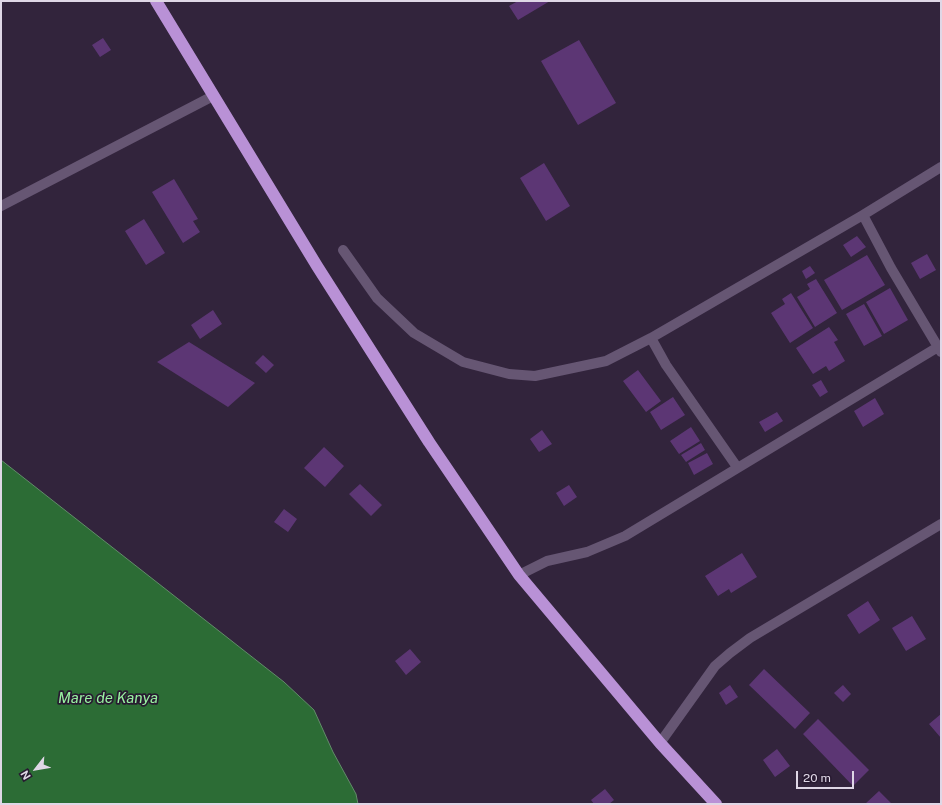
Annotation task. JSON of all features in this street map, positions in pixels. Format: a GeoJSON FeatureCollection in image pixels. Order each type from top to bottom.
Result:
{"type":"FeatureCollection","features":[{"type":"Feature","properties":{"kind":"highway"},"geometry":{"type":"LineString","coordinates":[[156,1],[325,279],[429,442],[519,576],[660,743],[716,804]]}},
{"type":"Feature","properties":{"kind":"street"},"geometry":{"type":"LineString","coordinates":[[1,206],[213,96]]}},
{"type":"Feature","properties":{"kind":"street"},"geometry":{"type":"LineString","coordinates":[[343,250],[377,298],[395,317],[414,333],[463,362],[509,374],[535,376],[606,361],[651,338],[863,216],[941,168]]}},
{"type":"Feature","properties":{"kind":"street"},"geometry":{"type":"LineString","coordinates":[[519,576],[547,561],[587,552],[625,536],[939,349],[891,268],[863,216]]}},
{"type":"Feature","properties":{"kind":"street"},"geometry":{"type":"LineString","coordinates":[[651,338],[666,365],[737,468]]}},
{"type":"Feature","properties":{"kind":"street"},"geometry":{"type":"LineString","coordinates":[[660,743],[715,666],[730,653],[750,638],[941,524]]}},
{"type":"Feature","properties":{"kind":"water","name":"Mare de Kanya"},"geometry":{"type":"Polygon","coordinates":[[[1,460],[284,682],[314,710],[333,752],[356,794],[358,804],[1,804],[1,460]]]}},
{"type":"Feature","properties":{"kind":"building"},"geometry":{"type":"Polygon","coordinates":[[[518,1],[550,1],[518,20],[509,6],[518,1]]]}},
{"type":"Feature","properties":{"kind":"building"},"geometry":{"type":"Polygon","coordinates":[[[103,38],[111,50],[100,57],[92,45],[103,38]]]}},
{"type":"Feature","properties":{"kind":"building"},"geometry":{"type":"Polygon","coordinates":[[[579,40],[616,103],[578,125],[541,61],[579,40]]]}},
{"type":"Feature","properties":{"kind":"building"},"geometry":{"type":"Polygon","coordinates":[[[544,163],[570,206],[546,221],[520,178],[544,163]]]}},
{"type":"Feature","properties":{"kind":"building"},"geometry":{"type":"Polygon","coordinates":[[[174,179],[198,219],[193,221],[200,232],[183,243],[152,192],[174,179]]]}},
{"type":"Feature","properties":{"kind":"building"},"geometry":{"type":"Polygon","coordinates":[[[144,219],[165,253],[146,265],[125,231],[144,219]]]}},
{"type":"Feature","properties":{"kind":"building"},"geometry":{"type":"Polygon","coordinates":[[[857,236],[866,247],[851,257],[843,245],[857,236]]]}},
{"type":"Feature","properties":{"kind":"building"},"geometry":{"type":"Polygon","coordinates":[[[927,254],[936,270],[920,279],[911,263],[927,254]]]}},
{"type":"Feature","properties":{"kind":"building"},"geometry":{"type":"Polygon","coordinates":[[[867,255],[885,285],[842,310],[824,280],[867,255]]]}},
{"type":"Feature","properties":{"kind":"building"},"geometry":{"type":"Polygon","coordinates":[[[810,266],[815,273],[806,279],[802,271],[810,266]]]}},
{"type":"Feature","properties":{"kind":"building"},"geometry":{"type":"Polygon","coordinates":[[[816,279],[837,313],[815,327],[797,297],[810,289],[807,284],[816,279]]]}},
{"type":"Feature","properties":{"kind":"building"},"geometry":{"type":"Polygon","coordinates":[[[890,288],[908,320],[884,334],[866,302],[890,288]]]}},
{"type":"Feature","properties":{"kind":"building"},"geometry":{"type":"Polygon","coordinates":[[[791,293],[813,328],[790,343],[771,313],[785,304],[782,299],[791,293]]]}},
{"type":"Feature","properties":{"kind":"building"},"geometry":{"type":"Polygon","coordinates":[[[864,304],[882,336],[864,346],[846,314],[864,304]]]}},
{"type":"Feature","properties":{"kind":"building"},"geometry":{"type":"Polygon","coordinates":[[[213,310],[222,324],[200,339],[191,325],[213,310]]]}},
{"type":"Feature","properties":{"kind":"building"},"geometry":{"type":"Polygon","coordinates":[[[829,327],[838,340],[834,342],[845,361],[829,371],[826,366],[813,374],[796,348],[829,327]]]}},
{"type":"Feature","properties":{"kind":"building"},"geometry":{"type":"Polygon","coordinates":[[[189,342],[255,383],[228,407],[157,362],[189,342]]]}},
{"type":"Feature","properties":{"kind":"building"},"geometry":{"type":"Polygon","coordinates":[[[263,355],[274,365],[266,373],[255,363],[263,355]]]}},
{"type":"Feature","properties":{"kind":"building"},"geometry":{"type":"Polygon","coordinates":[[[638,370],[661,401],[646,412],[623,381],[638,370]]]}},
{"type":"Feature","properties":{"kind":"building"},"geometry":{"type":"Polygon","coordinates":[[[821,380],[828,392],[820,397],[812,385],[821,380]]]}},
{"type":"Feature","properties":{"kind":"building"},"geometry":{"type":"Polygon","coordinates":[[[673,397],[685,415],[661,430],[650,412],[673,397]]]}},
{"type":"Feature","properties":{"kind":"building"},"geometry":{"type":"Polygon","coordinates":[[[875,398],[884,414],[863,427],[854,411],[875,398]]]}},
{"type":"Feature","properties":{"kind":"building"},"geometry":{"type":"Polygon","coordinates":[[[777,412],[783,421],[765,432],[759,422],[777,412]]]}},
{"type":"Feature","properties":{"kind":"building"},"geometry":{"type":"Polygon","coordinates":[[[691,427],[700,441],[679,454],[670,441],[691,427]]]}},
{"type":"Feature","properties":{"kind":"building"},"geometry":{"type":"Polygon","coordinates":[[[542,430],[552,444],[539,452],[530,439],[542,430]]]}},
{"type":"Feature","properties":{"kind":"building"},"geometry":{"type":"Polygon","coordinates":[[[701,443],[705,450],[686,462],[681,455],[701,443]]]}},
{"type":"Feature","properties":{"kind":"building"},"geometry":{"type":"Polygon","coordinates":[[[324,447],[344,466],[325,487],[304,468],[324,447]]]}},
{"type":"Feature","properties":{"kind":"building"},"geometry":{"type":"Polygon","coordinates":[[[707,453],[713,464],[694,475],[688,463],[707,453]]]}},
{"type":"Feature","properties":{"kind":"building"},"geometry":{"type":"Polygon","coordinates":[[[360,484],[382,505],[371,516],[349,494],[360,484]]]}},
{"type":"Feature","properties":{"kind":"building"},"geometry":{"type":"Polygon","coordinates":[[[569,485],[577,497],[564,506],[556,493],[569,485]]]}},
{"type":"Feature","properties":{"kind":"building"},"geometry":{"type":"Polygon","coordinates":[[[284,509],[297,519],[288,532],[274,522],[284,509]]]}},
{"type":"Feature","properties":{"kind":"building"},"geometry":{"type":"Polygon","coordinates":[[[742,553],[757,577],[731,593],[729,589],[718,596],[705,576],[742,553]]]}},
{"type":"Feature","properties":{"kind":"building"},"geometry":{"type":"Polygon","coordinates":[[[868,601],[880,620],[859,634],[847,615],[868,601]]]}},
{"type":"Feature","properties":{"kind":"building"},"geometry":{"type":"Polygon","coordinates":[[[912,616],[926,639],[906,651],[892,628],[912,616]]]}},
{"type":"Feature","properties":{"kind":"building"},"geometry":{"type":"Polygon","coordinates":[[[410,649],[421,662],[406,675],[395,661],[410,649]]]}},
{"type":"Feature","properties":{"kind":"building"},"geometry":{"type":"Polygon","coordinates":[[[764,669],[810,713],[795,729],[749,685],[764,669]]]}},
{"type":"Feature","properties":{"kind":"building"},"geometry":{"type":"Polygon","coordinates":[[[730,685],[738,697],[726,705],[719,693],[730,685]]]}},
{"type":"Feature","properties":{"kind":"building"},"geometry":{"type":"Polygon","coordinates":[[[843,685],[851,694],[843,702],[834,693],[843,685]]]}},
{"type":"Feature","properties":{"kind":"building"},"geometry":{"type":"Polygon","coordinates":[[[941,714],[941,738],[929,724],[941,714]]]}},
{"type":"Feature","properties":{"kind":"building"},"geometry":{"type":"Polygon","coordinates":[[[818,719],[869,770],[853,786],[803,734],[818,719]]]}},
{"type":"Feature","properties":{"kind":"building"},"geometry":{"type":"Polygon","coordinates":[[[777,749],[790,766],[775,777],[763,760],[777,749]]]}},
{"type":"Feature","properties":{"kind":"building"},"geometry":{"type":"Polygon","coordinates":[[[605,789],[614,800],[609,804],[594,804],[591,800],[605,789]]]}},
{"type":"Feature","properties":{"kind":"building"},"geometry":{"type":"Polygon","coordinates":[[[879,791],[892,804],[865,804],[879,791]]]}}]}
